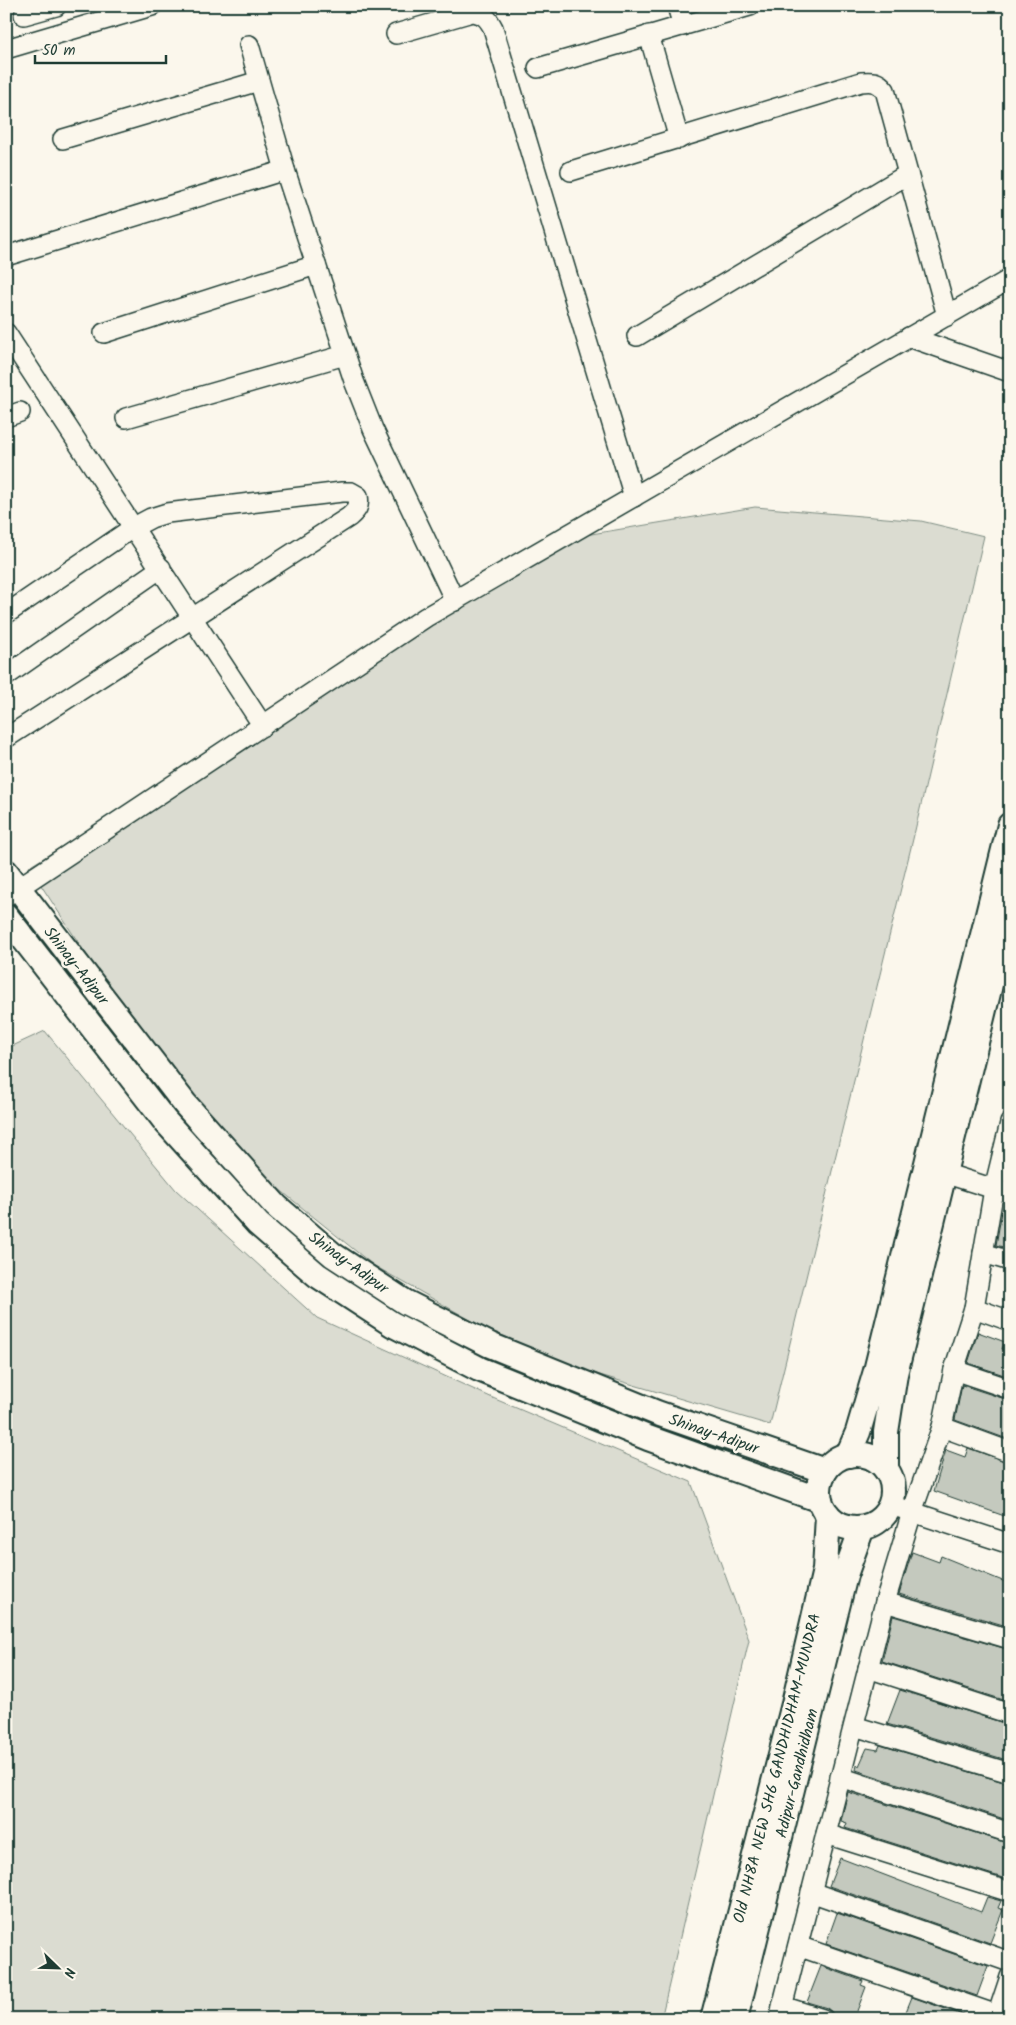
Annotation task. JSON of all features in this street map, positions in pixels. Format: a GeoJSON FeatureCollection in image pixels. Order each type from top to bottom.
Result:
{"type":"FeatureCollection","features":[{"type":"Feature","properties":{"kind":"main road"},"geometry":{"type":"LineString","coordinates":[[886,1469],[886,1432],[895,1374],[944,1173],[1005,905],[1010,825]]}},
{"type":"Feature","properties":{"kind":"main road","name":"Shinay-Adipur"},"geometry":{"type":"LineString","coordinates":[[10,885],[185,1104],[276,1206],[333,1255],[405,1302],[490,1345],[658,1413],[825,1471]]}},
{"type":"Feature","properties":{"kind":"main road"},"geometry":{"type":"LineString","coordinates":[[848,1454],[858,1432],[876,1371],[1005,905]]}},
{"type":"Feature","properties":{"kind":"main road","name":"Shinay-Adipur"},"geometry":{"type":"LineString","coordinates":[[6,916],[165,1121],[258,1224],[317,1276],[392,1324],[479,1369],[824,1507]]}},
{"type":"Feature","properties":{"kind":"main road"},"geometry":{"type":"LineString","coordinates":[[848,1454],[863,1454],[876,1459],[886,1469],[892,1480],[893,1493],[901,1509],[862,1528],[849,1528],[837,1523],[824,1507],[820,1485],[825,1471],[835,1461],[848,1454]]}},
{"type":"Feature","properties":{"kind":"main road","name":"Old NH8A NEW SH6 GANDHIDHAM-MUNDRA"},"geometry":{"type":"LineString","coordinates":[[713,2019],[791,1714],[825,1570],[824,1507]]}},
{"type":"Feature","properties":{"kind":"main road","name":"Adipur-Gandhidham"},"geometry":{"type":"LineString","coordinates":[[735,2019],[845,1575],[862,1528]]}},
{"type":"Feature","properties":{"kind":"street"},"geometry":{"type":"LineString","coordinates":[[24,15],[56,6]]}},
{"type":"Feature","properties":{"kind":"street"},"geometry":{"type":"LineString","coordinates":[[6,48],[152,6]]}},
{"type":"Feature","properties":{"kind":"street"},"geometry":{"type":"LineString","coordinates":[[677,6],[683,26]]}},
{"type":"Feature","properties":{"kind":"street"},"geometry":{"type":"LineString","coordinates":[[538,68],[750,6]]}},
{"type":"Feature","properties":{"kind":"street"},"geometry":{"type":"LineString","coordinates":[[396,34],[472,12],[480,13],[488,18],[491,23],[634,497]]}},
{"type":"Feature","properties":{"kind":"street"},"geometry":{"type":"LineString","coordinates":[[650,35],[679,139]]}},
{"type":"Feature","properties":{"kind":"street"},"geometry":{"type":"LineString","coordinates":[[249,45],[285,170],[346,355],[373,429],[455,601]]}},
{"type":"Feature","properties":{"kind":"street"},"geometry":{"type":"LineString","coordinates":[[63,140],[259,81]]}},
{"type":"Feature","properties":{"kind":"street"},"geometry":{"type":"LineString","coordinates":[[571,170],[679,139],[860,82],[870,81],[879,83],[885,90],[947,316]]}},
{"type":"Feature","properties":{"kind":"street"},"geometry":{"type":"LineString","coordinates":[[6,256],[285,170]]}},
{"type":"Feature","properties":{"kind":"street"},"geometry":{"type":"LineString","coordinates":[[637,336],[908,174]]}},
{"type":"Feature","properties":{"kind":"street"},"geometry":{"type":"LineString","coordinates":[[104,333],[316,265]]}},
{"type":"Feature","properties":{"kind":"street"},"geometry":{"type":"LineString","coordinates":[[10,885],[263,726],[426,617],[1010,279]]}},
{"type":"Feature","properties":{"kind":"street"},"geometry":{"type":"LineString","coordinates":[[6,333],[263,726]]}},
{"type":"Feature","properties":{"kind":"street"},"geometry":{"type":"LineString","coordinates":[[909,338],[1010,372]]}},
{"type":"Feature","properties":{"kind":"street"},"geometry":{"type":"LineString","coordinates":[[126,418],[346,355]]}},
{"type":"Feature","properties":{"kind":"street"},"geometry":{"type":"LineString","coordinates":[[6,614],[134,527],[151,518],[167,513],[342,492],[351,492],[358,496],[357,510],[349,517],[6,738]]}},
{"type":"Feature","properties":{"kind":"street"},"geometry":{"type":"LineString","coordinates":[[6,676],[161,568]]}},
{"type":"Feature","properties":{"kind":"street"},"geometry":{"type":"LineString","coordinates":[[824,2019],[780,2012],[885,1602],[901,1509],[942,1427],[954,1370],[974,1308],[983,1253],[1002,1192],[1009,1126]]}},
{"type":"Feature","properties":{"kind":"street"},"geometry":{"type":"LineString","coordinates":[[944,1173],[1002,1192]]}},
{"type":"Feature","properties":{"kind":"street"},"geometry":{"type":"LineString","coordinates":[[983,1253],[1010,1261]]}},
{"type":"Feature","properties":{"kind":"street"},"geometry":{"type":"LineString","coordinates":[[974,1308],[1010,1321]]}},
{"type":"Feature","properties":{"kind":"street"},"geometry":{"type":"LineString","coordinates":[[954,1370],[1010,1388]]}},
{"type":"Feature","properties":{"kind":"street"},"geometry":{"type":"LineString","coordinates":[[942,1427],[1010,1452]]}},
{"type":"Feature","properties":{"kind":"street"},"geometry":{"type":"LineString","coordinates":[[901,1509],[1010,1544]]}},
{"type":"Feature","properties":{"kind":"street"},"geometry":{"type":"LineString","coordinates":[[885,1602],[1010,1639]]}},
{"type":"Feature","properties":{"kind":"street"},"geometry":{"type":"LineString","coordinates":[[868,1668],[1010,1714]]}},
{"type":"Feature","properties":{"kind":"street"},"geometry":{"type":"LineString","coordinates":[[854,1726],[1010,1773]]}},
{"type":"Feature","properties":{"kind":"street"},"geometry":{"type":"LineString","coordinates":[[840,1777],[1010,1833]]}},
{"type":"Feature","properties":{"kind":"street"},"geometry":{"type":"LineString","coordinates":[[826,1834],[1010,1892]]}},
{"type":"Feature","properties":{"kind":"street"},"geometry":{"type":"LineString","coordinates":[[811,1892],[1010,1962]]}},
{"type":"Feature","properties":{"kind":"street"},"geometry":{"type":"LineString","coordinates":[[798,1946],[997,2017],[1010,1977]]}},
{"type":"Feature","properties":{"kind":"shaded area"},"geometry":{"type":"Polygon","coordinates":[[[755,507],[921,521],[984,536],[913,839],[770,1425],[576,1368],[481,1326],[373,1265],[258,1172],[149,1050],[29,867],[549,541],[755,507]]]}},
{"type":"Feature","properties":{"kind":"shaded area"},"geometry":{"type":"Polygon","coordinates":[[[45,1031],[176,1190],[317,1318],[495,1399],[691,1482],[749,1640],[661,2019],[6,2019],[6,1049],[45,1031]]]}},
{"type":"Feature","properties":{"kind":"building"},"geometry":{"type":"Polygon","coordinates":[[[1002,1211],[1010,1214],[1010,1249],[996,1245],[1002,1211]]]}},
{"type":"Feature","properties":{"kind":"building"},"geometry":{"type":"Polygon","coordinates":[[[978,1332],[1005,1342],[1002,1349],[1010,1352],[1010,1377],[968,1363],[978,1332]]]}},
{"type":"Feature","properties":{"kind":"building"},"geometry":{"type":"Polygon","coordinates":[[[962,1385],[1005,1399],[1004,1401],[1010,1403],[1010,1440],[955,1420],[962,1385]]]}},
{"type":"Feature","properties":{"kind":"building"},"geometry":{"type":"Polygon","coordinates":[[[968,1448],[1010,1463],[1010,1518],[934,1491],[946,1450],[965,1457],[968,1448]]]}},
{"type":"Feature","properties":{"kind":"building"},"geometry":{"type":"Polygon","coordinates":[[[912,1552],[939,1562],[941,1556],[1010,1584],[1010,1627],[899,1594],[912,1552]]]}},
{"type":"Feature","properties":{"kind":"building"},"geometry":{"type":"Polygon","coordinates":[[[893,1616],[1010,1650],[1010,1702],[882,1661],[893,1616]]]}},
{"type":"Feature","properties":{"kind":"building"},"geometry":{"type":"Polygon","coordinates":[[[900,1690],[1010,1725],[1010,1761],[887,1724],[900,1690]]]}},
{"type":"Feature","properties":{"kind":"building"},"geometry":{"type":"Polygon","coordinates":[[[880,1745],[1010,1784],[1010,1821],[856,1770],[867,1748],[878,1750],[880,1745]]]}},
{"type":"Feature","properties":{"kind":"building"},"geometry":{"type":"Polygon","coordinates":[[[848,1792],[1010,1844],[1009,1880],[845,1828],[847,1823],[841,1821],[848,1792]]]}},
{"type":"Feature","properties":{"kind":"building"},"geometry":{"type":"Polygon","coordinates":[[[840,1858],[981,1912],[987,1897],[1001,1901],[998,1908],[1003,1910],[990,1943],[829,1886],[840,1858]]]}},
{"type":"Feature","properties":{"kind":"building"},"geometry":{"type":"Polygon","coordinates":[[[837,1913],[988,1966],[977,1996],[826,1944],[837,1913]]]}},
{"type":"Feature","properties":{"kind":"building"},"geometry":{"type":"Polygon","coordinates":[[[821,1966],[863,1981],[861,1985],[866,1987],[854,2019],[834,2019],[832,2012],[827,2008],[807,2002],[821,1966]]]}},
{"type":"Feature","properties":{"kind":"building"},"geometry":{"type":"Polygon","coordinates":[[[912,1997],[968,2017],[968,2019],[903,2019],[912,1997]]]}}]}
